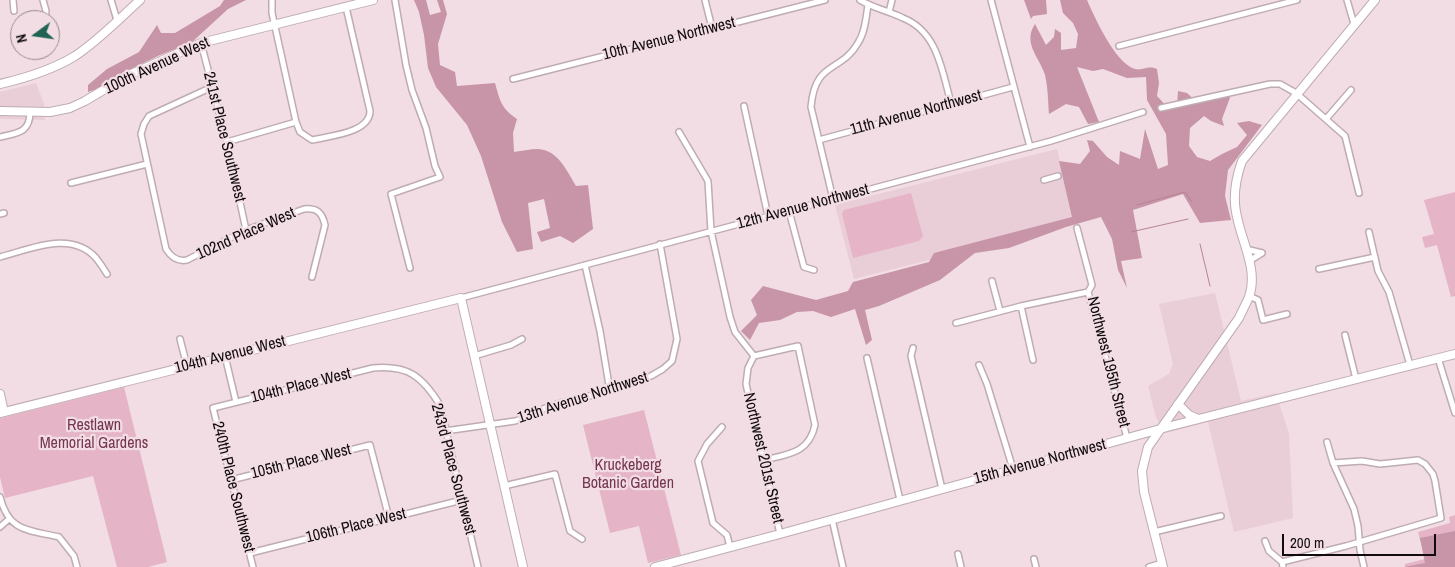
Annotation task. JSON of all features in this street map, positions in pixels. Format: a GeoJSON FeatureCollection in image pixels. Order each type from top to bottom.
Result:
{"type":"FeatureCollection","features":[{"type":"Feature","properties":{"kind":"street"},"geometry":{"type":"LineString","coordinates":[[111,0],[117,20]]}},
{"type":"Feature","properties":{"kind":"street"},"geometry":{"type":"LineString","coordinates":[[0,84],[35,75],[61,64],[76,55],[140,0]]}},
{"type":"Feature","properties":{"kind":"street"},"geometry":{"type":"LineString","coordinates":[[272,0],[274,25],[296,122],[300,132],[312,140],[350,132],[368,122],[370,118],[346,7]]}},
{"type":"Feature","properties":{"kind":"street","name":"100th Avenue West"},"geometry":{"type":"LineString","coordinates":[[0,111],[59,111],[78,105],[128,76],[201,43],[373,0]]}},
{"type":"Feature","properties":{"kind":"street"},"geometry":{"type":"LineString","coordinates":[[395,0],[412,90],[426,128],[435,166],[440,177],[392,194],[410,268]]}},
{"type":"Feature","properties":{"kind":"street"},"geometry":{"type":"LineString","coordinates":[[705,0],[712,28]]}},
{"type":"Feature","properties":{"kind":"street","name":"10th Avenue Northwest"},"geometry":{"type":"LineString","coordinates":[[513,79],[825,0]]}},
{"type":"Feature","properties":{"kind":"street"},"geometry":{"type":"LineString","coordinates":[[860,0],[868,5],[906,18],[928,36],[934,46],[951,103]]}},
{"type":"Feature","properties":{"kind":"street"},"geometry":{"type":"LineString","coordinates":[[889,12],[892,0]]}},
{"type":"Feature","properties":{"kind":"street"},"geometry":{"type":"LineString","coordinates":[[991,0],[1030,147]]}},
{"type":"Feature","properties":{"kind":"street"},"geometry":{"type":"LineString","coordinates":[[1118,46],[1297,0]]}},
{"type":"Feature","properties":{"kind":"street"},"geometry":{"type":"LineString","coordinates":[[1347,0],[1354,24]]}},
{"type":"Feature","properties":{"kind":"street"},"geometry":{"type":"LineString","coordinates":[[1149,567],[1162,565],[1144,492],[1142,472],[1148,447],[1239,318],[1249,296],[1251,281],[1249,261],[1235,204],[1237,174],[1242,161],[1374,0]]}},
{"type":"Feature","properties":{"kind":"street"},"geometry":{"type":"LineString","coordinates":[[833,199],[812,106],[814,87],[819,77],[858,45],[864,30],[868,5]]}},
{"type":"Feature","properties":{"kind":"street","name":"241st Place Southwest"},"geometry":{"type":"LineString","coordinates":[[201,43],[246,230]]}},
{"type":"Feature","properties":{"kind":"street"},"geometry":{"type":"LineString","coordinates":[[1161,108],[1270,84],[1280,84],[1296,93],[1345,136],[1359,192]]}},
{"type":"Feature","properties":{"kind":"street"},"geometry":{"type":"LineString","coordinates":[[71,183],[147,164],[141,134],[149,116],[212,87]]}},
{"type":"Feature","properties":{"kind":"street","name":"11th Avenue Northwest"},"geometry":{"type":"LineString","coordinates":[[819,140],[1013,87]]}},
{"type":"Feature","properties":{"kind":"street"},"geometry":{"type":"LineString","coordinates":[[1326,119],[1351,90]]}},
{"type":"Feature","properties":{"kind":"street"},"geometry":{"type":"LineString","coordinates":[[744,106],[768,216]]}},
{"type":"Feature","properties":{"kind":"street"},"geometry":{"type":"LineString","coordinates":[[0,136],[20,132],[26,128],[30,121],[30,112]]}},
{"type":"Feature","properties":{"kind":"street","name":"12th Avenue Northwest"},"geometry":{"type":"LineString","coordinates":[[461,298],[1030,147],[1143,112]]}},
{"type":"Feature","properties":{"kind":"street"},"geometry":{"type":"LineString","coordinates":[[226,142],[296,122]]}},
{"type":"Feature","properties":{"kind":"street"},"geometry":{"type":"LineString","coordinates":[[679,132],[708,180],[711,231],[735,332],[754,356],[798,346],[815,425],[813,434],[808,444],[793,453],[764,460]]}},
{"type":"Feature","properties":{"kind":"street","name":"102nd Place West"},"geometry":{"type":"LineString","coordinates":[[147,164],[166,249],[174,259],[186,260],[246,230],[304,208],[312,208],[319,211],[323,216],[325,225],[312,277]]}},
{"type":"Feature","properties":{"kind":"street"},"geometry":{"type":"LineString","coordinates":[[1044,180],[1058,176]]}},
{"type":"Feature","properties":{"kind":"street"},"geometry":{"type":"LineString","coordinates":[[790,211],[804,267],[814,270]]}},
{"type":"Feature","properties":{"kind":"street","name":"Northwest 195th Street"},"geometry":{"type":"LineString","coordinates":[[1077,228],[1092,285],[1088,292],[1128,438]]}},
{"type":"Feature","properties":{"kind":"street"},"geometry":{"type":"LineString","coordinates":[[1369,232],[1378,271],[1389,292],[1410,365]]}},
{"type":"Feature","properties":{"kind":"street"},"geometry":{"type":"LineString","coordinates":[[0,257],[67,242],[88,251],[108,274]]}},
{"type":"Feature","properties":{"kind":"street","name":"13th Avenue Northwest"},"geometry":{"type":"LineString","coordinates":[[490,424],[515,421],[560,402],[610,391],[651,376],[672,361],[677,339],[660,244]]}},
{"type":"Feature","properties":{"kind":"street"},"geometry":{"type":"LineString","coordinates":[[1246,249],[1262,253],[1249,261]]}},
{"type":"Feature","properties":{"kind":"street"},"geometry":{"type":"LineString","coordinates":[[1319,270],[1375,257]]}},
{"type":"Feature","properties":{"kind":"street"},"geometry":{"type":"LineString","coordinates":[[585,265],[600,331],[610,391]]}},
{"type":"Feature","properties":{"kind":"street"},"geometry":{"type":"LineString","coordinates":[[992,281],[1000,311]]}},
{"type":"Feature","properties":{"kind":"street"},"geometry":{"type":"LineString","coordinates":[[956,323],[1021,306],[1088,292]]}},
{"type":"Feature","properties":{"kind":"street"},"geometry":{"type":"LineString","coordinates":[[1249,296],[1258,300],[1263,320],[1287,314]]}},
{"type":"Feature","properties":{"kind":"street"},"geometry":{"type":"LineString","coordinates":[[461,298],[523,567]]}},
{"type":"Feature","properties":{"kind":"street","name":"104th Avenue West"},"geometry":{"type":"LineString","coordinates":[[2,412],[461,298]]}},
{"type":"Feature","properties":{"kind":"street"},"geometry":{"type":"LineString","coordinates":[[1021,306],[1033,360]]}},
{"type":"Feature","properties":{"kind":"street"},"geometry":{"type":"LineString","coordinates":[[1345,335],[1356,379]]}},
{"type":"Feature","properties":{"kind":"street"},"geometry":{"type":"LineString","coordinates":[[180,339],[187,366]]}},
{"type":"Feature","properties":{"kind":"street"},"geometry":{"type":"LineString","coordinates":[[474,356],[511,345],[522,339]]}},
{"type":"Feature","properties":{"kind":"street"},"geometry":{"type":"LineString","coordinates":[[913,348],[911,356],[942,489]]}},
{"type":"Feature","properties":{"kind":"street","name":"15th Avenue Northwest"},"geometry":{"type":"LineString","coordinates":[[654,567],[1160,429],[1455,354]]}},
{"type":"Feature","properties":{"kind":"street"},"geometry":{"type":"LineString","coordinates":[[225,356],[236,402]]}},
{"type":"Feature","properties":{"kind":"street","name":"Northwest 201st Street"},"geometry":{"type":"LineString","coordinates":[[754,356],[748,368],[746,384],[780,534]]}},
{"type":"Feature","properties":{"kind":"street"},"geometry":{"type":"LineString","coordinates":[[867,358],[900,500]]}},
{"type":"Feature","properties":{"kind":"street"},"geometry":{"type":"LineString","coordinates":[[1438,358],[1455,413]]}},
{"type":"Feature","properties":{"kind":"street"},"geometry":{"type":"LineString","coordinates":[[979,365],[987,384],[1013,469]]}},
{"type":"Feature","properties":{"kind":"street","name":"104th Place West"},"geometry":{"type":"LineString","coordinates":[[213,408],[373,368],[390,366]]}},
{"type":"Feature","properties":{"kind":"street","name":"243rd Place Southwest"},"geometry":{"type":"LineString","coordinates":[[390,366],[417,377],[429,388],[440,405],[478,567]]}},
{"type":"Feature","properties":{"kind":"street"},"geometry":{"type":"LineString","coordinates":[[0,394],[2,412]]}},
{"type":"Feature","properties":{"kind":"street"},"geometry":{"type":"LineString","coordinates":[[1178,404],[1189,415],[1198,419]]}},
{"type":"Feature","properties":{"kind":"street","name":"240th Place Southwest"},"geometry":{"type":"LineString","coordinates":[[213,408],[253,567]]}},
{"type":"Feature","properties":{"kind":"street"},"geometry":{"type":"LineString","coordinates":[[445,431],[490,424]]}},
{"type":"Feature","properties":{"kind":"street"},"geometry":{"type":"LineString","coordinates":[[722,427],[707,444],[698,461],[713,523],[727,535],[730,547]]}},
{"type":"Feature","properties":{"kind":"street"},"geometry":{"type":"LineString","coordinates":[[1128,438],[1137,438],[1148,447]]}},
{"type":"Feature","properties":{"kind":"street"},"geometry":{"type":"LineString","coordinates":[[1327,442],[1333,463],[1354,509],[1364,567]]}},
{"type":"Feature","properties":{"kind":"street","name":"105th Place West"},"geometry":{"type":"LineString","coordinates":[[232,480],[370,445],[389,518]]}},
{"type":"Feature","properties":{"kind":"street"},"geometry":{"type":"LineString","coordinates":[[1265,541],[1269,551],[1283,564],[1440,518],[1433,474],[1418,460],[1380,464],[1362,461],[1333,463]]}},
{"type":"Feature","properties":{"kind":"street"},"geometry":{"type":"LineString","coordinates":[[504,486],[555,474],[570,531],[582,540]]}},
{"type":"Feature","properties":{"kind":"street"},"geometry":{"type":"LineString","coordinates":[[0,497],[3,510],[16,526],[59,538],[74,556],[77,567]]}},
{"type":"Feature","properties":{"kind":"street","name":"106th Place West"},"geometry":{"type":"LineString","coordinates":[[250,553],[462,500]]}},
{"type":"Feature","properties":{"kind":"street"},"geometry":{"type":"LineString","coordinates":[[1154,532],[1221,516]]}},
{"type":"Feature","properties":{"kind":"street"},"geometry":{"type":"LineString","coordinates":[[0,527],[9,519]]}},
{"type":"Feature","properties":{"kind":"street"},"geometry":{"type":"LineString","coordinates":[[832,519],[844,567]]}},
{"type":"Feature","properties":{"kind":"street"},"geometry":{"type":"LineString","coordinates":[[958,554],[961,567]]}},
{"type":"Feature","properties":{"kind":"street"},"geometry":{"type":"LineString","coordinates":[[1034,559],[1036,567]]}},
{"type":"Feature","properties":{"kind":"shaded area"},"geometry":{"type":"Polygon","coordinates":[[[224,0],[246,0],[228,9],[191,43],[160,55],[131,69],[103,87],[88,92],[88,85],[107,69],[139,52],[157,25],[161,33],[175,33],[220,6],[224,0]]]}},
{"type":"Feature","properties":{"kind":"shaded area"},"geometry":{"type":"Polygon","coordinates":[[[414,0],[426,0],[430,15],[441,12],[437,0],[443,0],[447,14],[438,44],[440,65],[455,72],[457,86],[495,83],[502,104],[517,119],[513,133],[514,152],[535,149],[545,150],[561,162],[576,186],[588,185],[593,229],[573,243],[560,236],[541,242],[537,232],[550,228],[544,199],[528,203],[533,249],[517,252],[502,222],[481,156],[467,125],[436,87],[428,68],[424,35],[419,12],[414,0]]]}},
{"type":"Feature","properties":{"kind":"shaded area"},"geometry":{"type":"Polygon","coordinates":[[[1024,0],[1046,0],[1047,14],[1033,16],[1031,19],[1024,0]]]}},
{"type":"Feature","properties":{"kind":"shaded area"},"geometry":{"type":"Polygon","coordinates":[[[1060,0],[1087,0],[1106,39],[1120,58],[1135,69],[1157,69],[1159,83],[1157,96],[1169,109],[1177,107],[1178,91],[1187,93],[1197,102],[1231,95],[1222,119],[1224,126],[1204,116],[1190,128],[1189,146],[1197,157],[1210,161],[1237,147],[1247,135],[1237,123],[1249,121],[1262,125],[1228,170],[1225,196],[1231,220],[1200,223],[1183,194],[1133,210],[1142,258],[1121,261],[1127,288],[1118,270],[1112,239],[1101,217],[1066,227],[1009,248],[975,253],[940,280],[865,310],[872,340],[866,345],[855,309],[831,317],[813,311],[797,312],[780,320],[759,323],[750,340],[741,331],[757,315],[751,300],[763,286],[816,300],[848,291],[853,282],[929,262],[934,253],[1072,217],[1059,161],[1080,164],[1090,151],[1087,140],[1093,141],[1107,157],[1119,165],[1120,151],[1140,159],[1145,129],[1158,169],[1168,165],[1166,134],[1147,100],[1146,77],[1127,78],[1103,69],[1093,71],[1077,67],[1099,122],[1088,124],[1079,107],[1066,104],[1049,114],[1045,75],[1033,50],[1030,38],[1035,24],[1046,45],[1054,37],[1055,29],[1061,33],[1061,50],[1076,48],[1078,34],[1073,23],[1063,13],[1060,0]]]}},
{"type":"Feature","properties":{"kind":"shaded area"},"geometry":{"type":"Polygon","coordinates":[[[36,83],[44,104],[45,120],[0,119],[0,92],[36,83]]]}},
{"type":"Feature","properties":{"kind":"shaded area"},"geometry":{"type":"Polygon","coordinates":[[[1057,149],[1075,223],[854,279],[835,205],[1057,149]]]}},
{"type":"Feature","properties":{"kind":"shaded area"},"geometry":{"type":"Polygon","coordinates":[[[1215,293],[1241,401],[1276,393],[1289,434],[1293,518],[1234,532],[1208,422],[1166,433],[1156,418],[1148,386],[1169,374],[1173,364],[1159,304],[1215,293]]]}},
{"type":"Feature","properties":{"kind":"shaded area"},"geometry":{"type":"Polygon","coordinates":[[[1455,531],[1455,567],[1404,567],[1425,563],[1420,538],[1455,531]]]}},
{"type":"Feature","properties":{"kind":"green space"},"geometry":{"type":"Polygon","coordinates":[[[1455,192],[1455,296],[1451,297],[1437,245],[1425,248],[1422,237],[1434,234],[1424,200],[1455,192]]]}},
{"type":"Feature","properties":{"kind":"green space"},"geometry":{"type":"Polygon","coordinates":[[[911,193],[923,236],[919,241],[853,258],[842,214],[844,210],[911,193]]]}},
{"type":"Feature","properties":{"kind":"green space","name":"Restlawn Memorial Gardens"},"geometry":{"type":"Polygon","coordinates":[[[124,387],[167,562],[148,567],[117,567],[93,476],[5,498],[0,477],[0,418],[124,387]]]}},
{"type":"Feature","properties":{"kind":"green space","name":"Kruckeberg Botanic Garden"},"geometry":{"type":"Polygon","coordinates":[[[644,410],[681,555],[648,563],[639,526],[610,533],[583,425],[644,410]]]}},
{"type":"Feature","properties":{"kind":"green space"},"geometry":{"type":"Polygon","coordinates":[[[1455,515],[1455,567],[1405,567],[1405,564],[1425,559],[1418,532],[1450,523],[1449,517],[1455,515]]]}},
{"type":"Feature","properties":{"kind":"waterway"},"geometry":{"type":"LineString","coordinates":[[1137,205],[1185,192],[1192,202]]}},
{"type":"Feature","properties":{"kind":"waterway"},"geometry":{"type":"LineString","coordinates":[[1131,232],[1188,219]]}},
{"type":"Feature","properties":{"kind":"waterway"},"geometry":{"type":"LineString","coordinates":[[1200,244],[1210,286]]}}]}
